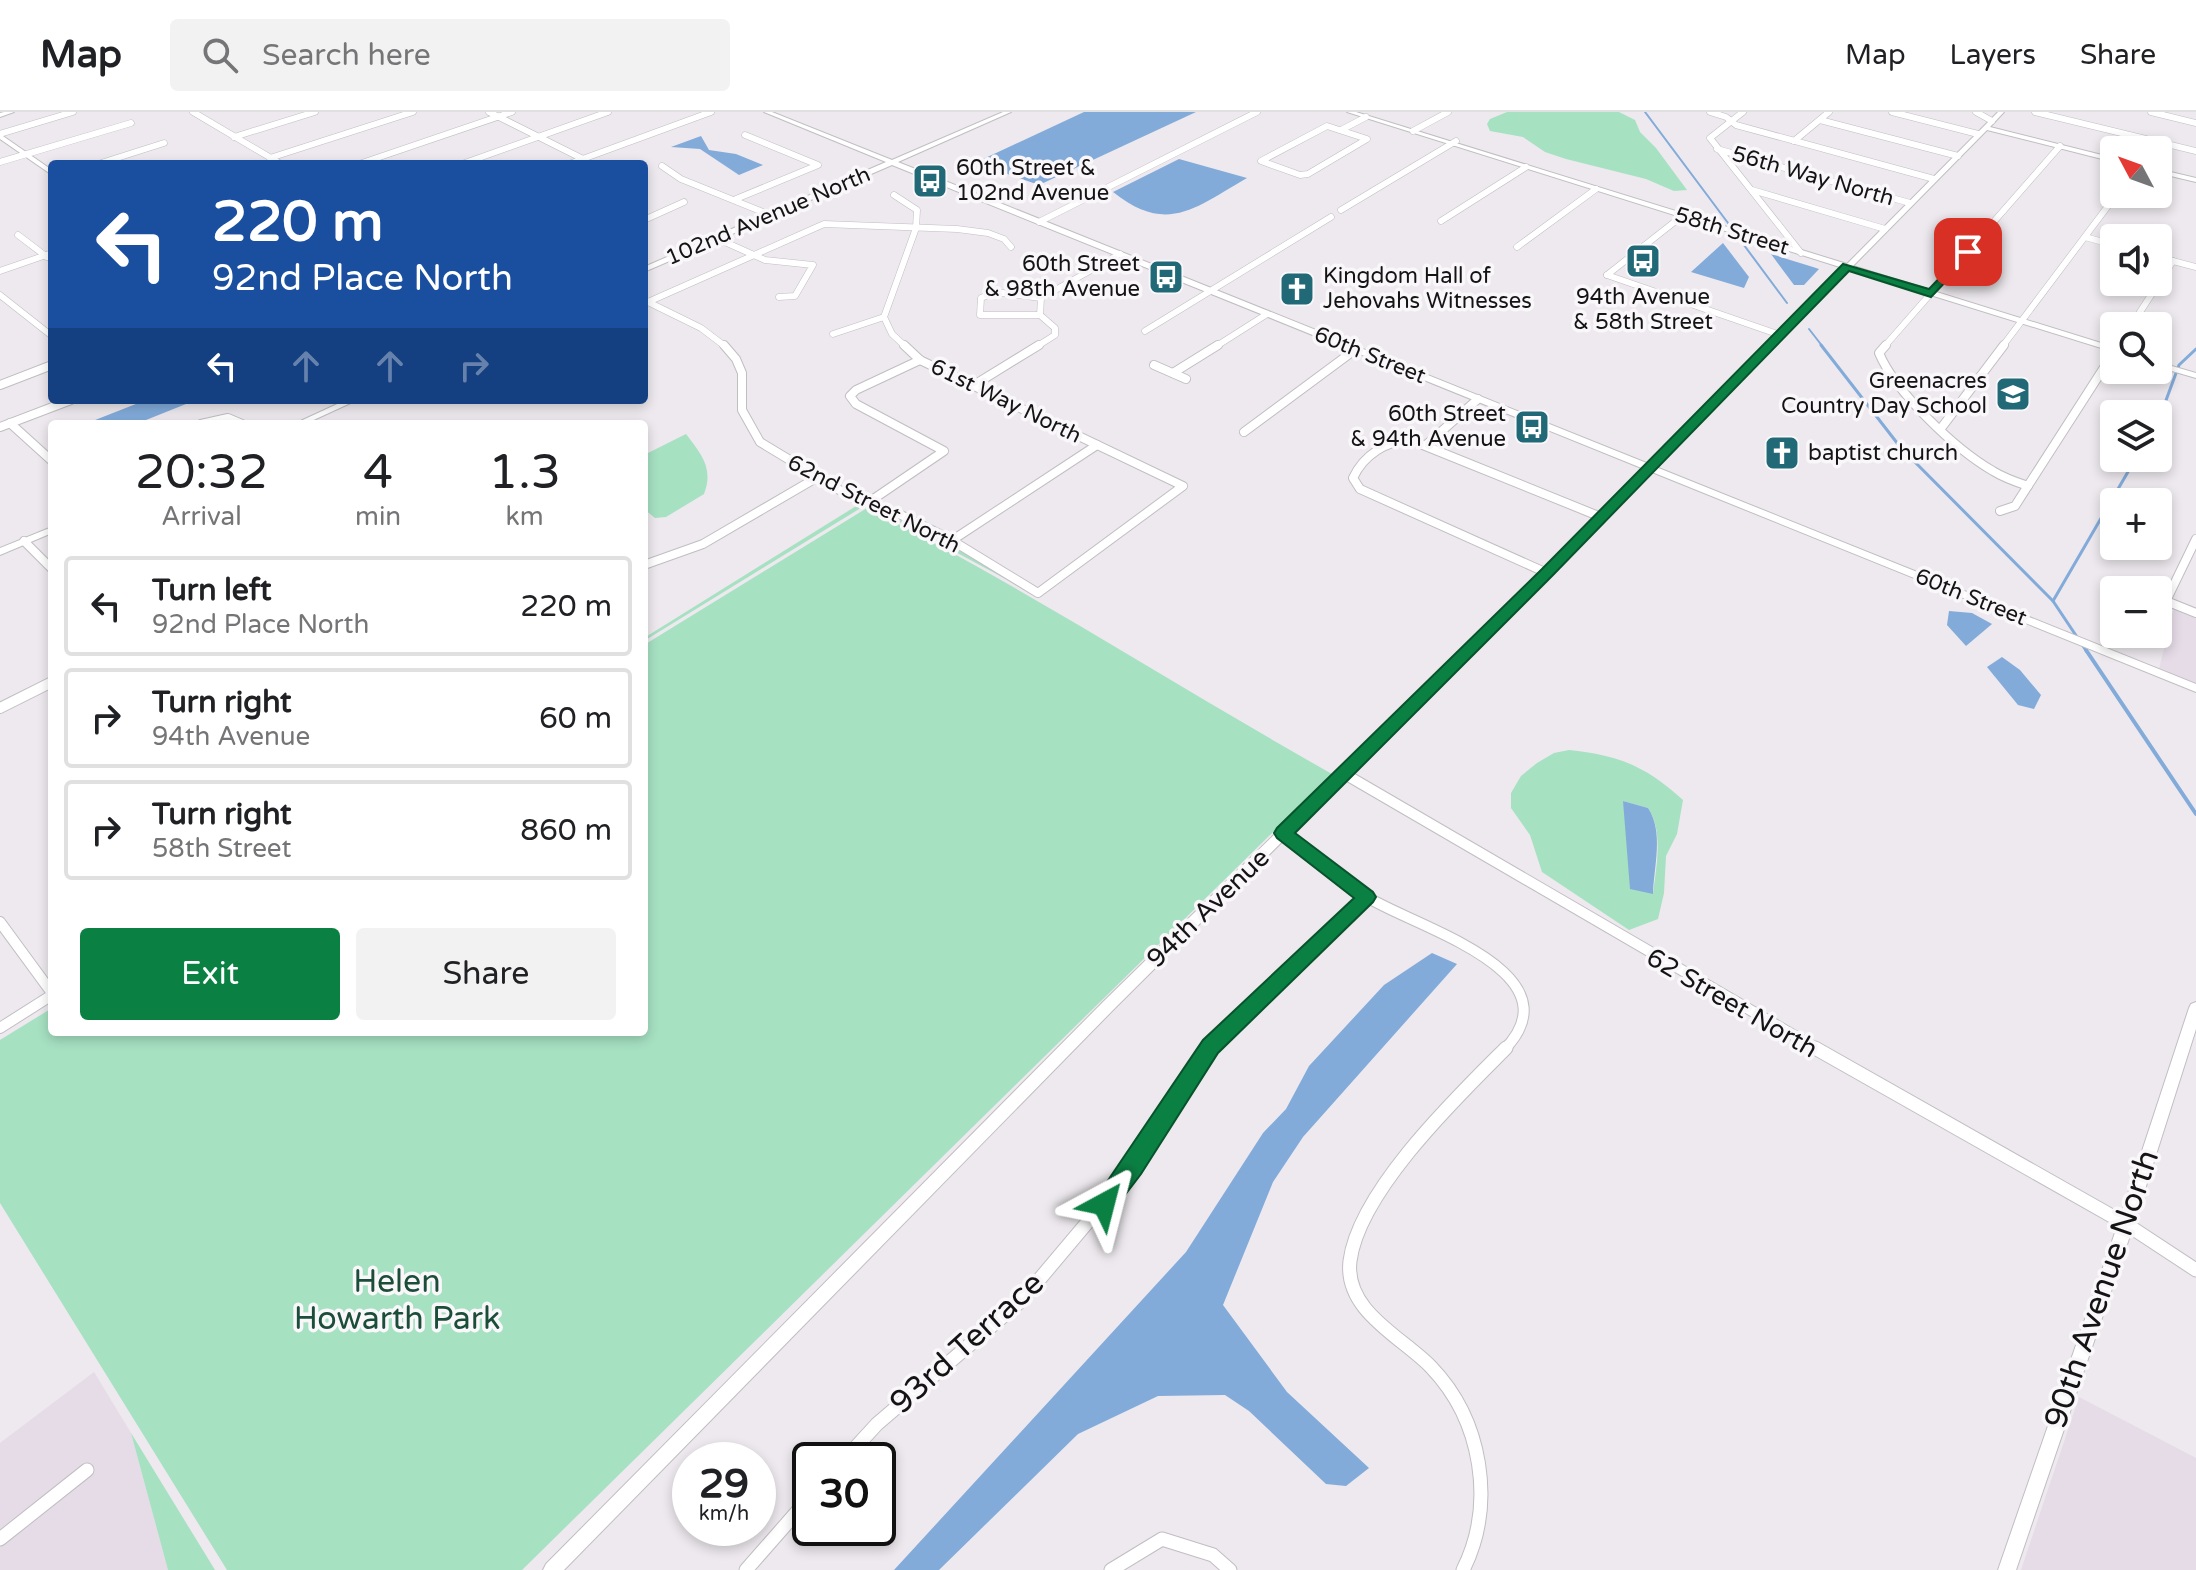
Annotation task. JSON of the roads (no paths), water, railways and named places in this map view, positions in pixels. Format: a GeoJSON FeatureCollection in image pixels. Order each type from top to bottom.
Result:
{"type":"FeatureCollection","features":[{"type":"Feature","properties":{"kind":"street"},"geometry":{"type":"LineString","coordinates":[[0,115],[11,112]]}},
{"type":"Feature","properties":{"kind":"street"},"geometry":{"type":"LineString","coordinates":[[0,135],[73,112]]}},
{"type":"Feature","properties":{"kind":"street"},"geometry":{"type":"LineString","coordinates":[[193,112],[274,160]]}},
{"type":"Feature","properties":{"kind":"street"},"geometry":{"type":"LineString","coordinates":[[234,137],[315,112]]}},
{"type":"Feature","properties":{"kind":"street"},"geometry":{"type":"LineString","coordinates":[[270,158],[413,112]]}},
{"type":"Feature","properties":{"kind":"street"},"geometry":{"type":"LineString","coordinates":[[489,112],[583,159],[711,112]]}},
{"type":"Feature","properties":{"kind":"street"},"geometry":{"type":"LineString","coordinates":[[371,160],[512,112]]}},
{"type":"Feature","properties":{"kind":"street"},"geometry":{"type":"LineString","coordinates":[[473,160],[608,112]]}},
{"type":"Feature","properties":{"kind":"street","name":"60th Street"},"geometry":{"type":"LineString","coordinates":[[767,112],[2196,688]]}},
{"type":"Feature","properties":{"kind":"street","name":"102nd Avenue North"},"geometry":{"type":"LineString","coordinates":[[648,268],[1008,112]]}},
{"type":"Feature","properties":{"kind":"street"},"geometry":{"type":"LineString","coordinates":[[1039,222],[1257,112]]}},
{"type":"Feature","properties":{"kind":"street","name":"58th Street"},"geometry":{"type":"LineString","coordinates":[[1350,112],[2100,346]]}},
{"type":"Feature","properties":{"kind":"street"},"geometry":{"type":"LineString","coordinates":[[1413,131],[1448,112]]}},
{"type":"Feature","properties":{"kind":"street"},"geometry":{"type":"LineString","coordinates":[[1710,112],[1732,120],[1736,125],[1934,179]]}},
{"type":"Feature","properties":{"kind":"street"},"geometry":{"type":"LineString","coordinates":[[1743,112],[1710,138],[1801,253]]}},
{"type":"Feature","properties":{"kind":"street"},"geometry":{"type":"LineString","coordinates":[[1794,141],[1829,112]]}},
{"type":"Feature","properties":{"kind":"street"},"geometry":{"type":"LineString","coordinates":[[1892,112],[1985,128],[2100,156]]}},
{"type":"Feature","properties":{"kind":"street"},"geometry":{"type":"LineString","coordinates":[[1976,112],[1985,128]]}},
{"type":"Feature","properties":{"kind":"street","name":"94th Avenue"},"geometry":{"type":"LineString","coordinates":[[552,1570],[1098,1016],[1547,573],[2001,112]]}},
{"type":"Feature","properties":{"kind":"street"},"geometry":{"type":"LineString","coordinates":[[2035,112],[2196,151]]}},
{"type":"Feature","properties":{"kind":"street"},"geometry":{"type":"LineString","coordinates":[[2151,112],[2196,123]]}},
{"type":"Feature","properties":{"kind":"street"},"geometry":{"type":"LineString","coordinates":[[201,117],[209,114]]}},
{"type":"Feature","properties":{"kind":"street"},"geometry":{"type":"LineString","coordinates":[[1341,130],[1370,118]]}},
{"type":"Feature","properties":{"kind":"street"},"geometry":{"type":"LineString","coordinates":[[1348,132],[1370,118]]}},
{"type":"Feature","properties":{"kind":"street"},"geometry":{"type":"LineString","coordinates":[[1820,120],[1958,156]]}},
{"type":"Feature","properties":{"kind":"street"},"geometry":{"type":"LineString","coordinates":[[0,162],[131,123]]}},
{"type":"Feature","properties":{"kind":"street"},"geometry":{"type":"LineString","coordinates":[[1327,126],[1348,132],[1367,139],[1308,174],[1300,175],[1261,161],[1318,128],[1327,126]]}},
{"type":"Feature","properties":{"kind":"street"},"geometry":{"type":"LineString","coordinates":[[0,135],[48,170]]}},
{"type":"Feature","properties":{"kind":"street"},"geometry":{"type":"LineString","coordinates":[[736,199],[818,165],[745,135]]}},
{"type":"Feature","properties":{"kind":"street"},"geometry":{"type":"LineString","coordinates":[[111,160],[164,143]]}},
{"type":"Feature","properties":{"kind":"street"},"geometry":{"type":"LineString","coordinates":[[1341,210],[1454,143]]}},
{"type":"Feature","properties":{"kind":"street"},"geometry":{"type":"LineString","coordinates":[[2028,486],[1985,467],[1902,389],[1880,360],[1879,353],[2060,146]]}},
{"type":"Feature","properties":{"kind":"street","name":"56th Way North"},"geometry":{"type":"LineString","coordinates":[[1717,149],[1910,203]]}},
{"type":"Feature","properties":{"kind":"street"},"geometry":{"type":"LineString","coordinates":[[662,166],[681,179],[770,215]]}},
{"type":"Feature","properties":{"kind":"street"},"geometry":{"type":"LineString","coordinates":[[1441,221],[1526,167]]}},
{"type":"Feature","properties":{"kind":"street"},"geometry":{"type":"LineString","coordinates":[[2172,174],[2196,180]]}},
{"type":"Feature","properties":{"kind":"street"},"geometry":{"type":"LineString","coordinates":[[1517,247],[1596,189]]}},
{"type":"Feature","properties":{"kind":"street"},"geometry":{"type":"LineString","coordinates":[[1751,190],[1885,229]]}},
{"type":"Feature","properties":{"kind":"street"},"geometry":{"type":"LineString","coordinates":[[833,334],[884,317],[916,228],[917,210],[894,195]]}},
{"type":"Feature","properties":{"kind":"street"},"geometry":{"type":"LineString","coordinates":[[648,218],[684,202]]}},
{"type":"Feature","properties":{"kind":"street"},"geometry":{"type":"LineString","coordinates":[[1942,427],[2107,208]]}},
{"type":"Feature","properties":{"kind":"street"},"geometry":{"type":"LineString","coordinates":[[1682,216],[1607,275],[1780,335]]}},
{"type":"Feature","properties":{"kind":"street"},"geometry":{"type":"LineString","coordinates":[[1145,331],[1331,217]]}},
{"type":"Feature","properties":{"kind":"street"},"geometry":{"type":"LineString","coordinates":[[648,300],[824,224],[988,233],[1004,239],[1011,247]]}},
{"type":"Feature","properties":{"kind":"street"},"geometry":{"type":"LineString","coordinates":[[18,235],[48,255]]}},
{"type":"Feature","properties":{"kind":"street"},"geometry":{"type":"LineString","coordinates":[[2085,237],[2100,241]]}},
{"type":"Feature","properties":{"kind":"street"},"geometry":{"type":"LineString","coordinates":[[716,238],[771,262],[813,265],[795,296],[779,297]]}},
{"type":"Feature","properties":{"kind":"street"},"geometry":{"type":"LineString","coordinates":[[974,385],[1055,335],[1055,328],[1040,315],[980,315],[978,306],[981,298],[995,292],[1041,298],[1120,254]]}},
{"type":"Feature","properties":{"kind":"street"},"geometry":{"type":"LineString","coordinates":[[0,271],[48,257]]}},
{"type":"Feature","properties":{"kind":"street"},"geometry":{"type":"LineString","coordinates":[[2140,312],[2173,261],[2196,267]]}},
{"type":"Feature","properties":{"kind":"street"},"geometry":{"type":"LineString","coordinates":[[0,295],[48,333]]}},
{"type":"Feature","properties":{"kind":"street"},"geometry":{"type":"LineString","coordinates":[[1040,315],[1041,298]]}},
{"type":"Feature","properties":{"kind":"street","name":"62nd Street North"},"geometry":{"type":"LineString","coordinates":[[648,302],[711,335],[731,351],[743,374],[742,412],[751,432],[773,451],[851,497],[869,502],[951,541],[1038,593]]}},
{"type":"Feature","properties":{"kind":"street"},"geometry":{"type":"LineString","coordinates":[[1173,373],[1267,314]]}},
{"type":"Feature","properties":{"kind":"street","name":"61st Way North"},"geometry":{"type":"LineString","coordinates":[[884,317],[892,334],[920,360],[1183,486],[1038,593]]}},
{"type":"Feature","properties":{"kind":"street"},"geometry":{"type":"LineString","coordinates":[[1244,432],[1356,349]]}},
{"type":"Feature","properties":{"kind":"street"},"geometry":{"type":"LineString","coordinates":[[869,502],[944,451],[856,404],[850,396],[856,390],[920,360]]}},
{"type":"Feature","properties":{"kind":"street"},"geometry":{"type":"LineString","coordinates":[[1154,365],[1186,379]]}},
{"type":"Feature","properties":{"kind":"street"},"geometry":{"type":"LineString","coordinates":[[2,382],[48,366]]}},
{"type":"Feature","properties":{"kind":"street"},"geometry":{"type":"LineString","coordinates":[[2172,369],[2194,376]]}},
{"type":"Feature","properties":{"kind":"street"},"geometry":{"type":"LineString","coordinates":[[2000,511],[2015,506],[2100,373]]}},
{"type":"Feature","properties":{"kind":"street"},"geometry":{"type":"LineString","coordinates":[[1427,444],[1478,399]]}},
{"type":"Feature","properties":{"kind":"street"},"geometry":{"type":"LineString","coordinates":[[0,427],[60,404]]}},
{"type":"Feature","properties":{"kind":"street"},"geometry":{"type":"LineString","coordinates":[[307,420],[344,404]]}},
{"type":"Feature","properties":{"kind":"street"},"geometry":{"type":"LineString","coordinates":[[10,423],[48,457]]}},
{"type":"Feature","properties":{"kind":"street"},"geometry":{"type":"LineString","coordinates":[[1547,573],[1360,489],[1353,478],[1355,470],[1394,441],[1404,439],[1427,444],[1601,517]]}},
{"type":"Feature","properties":{"kind":"street"},"geometry":{"type":"LineString","coordinates":[[951,541],[1097,445]]}},
{"type":"Feature","properties":{"kind":"street"},"geometry":{"type":"LineString","coordinates":[[648,564],[703,544],[816,478]]}},
{"type":"Feature","properties":{"kind":"street"},"geometry":{"type":"LineString","coordinates":[[0,552],[48,532]]}},
{"type":"Feature","properties":{"kind":"street"},"geometry":{"type":"LineString","coordinates":[[2196,539],[2166,601],[2196,613]]}},
{"type":"Feature","properties":{"kind":"street"},"geometry":{"type":"LineString","coordinates":[[24,541],[48,565]]}},
{"type":"Feature","properties":{"kind":"street"},"geometry":{"type":"LineString","coordinates":[[0,708],[48,684]]}},
{"type":"Feature","properties":{"kind":"street","name":"62 Street North"},"geometry":{"type":"LineString","coordinates":[[1343,773],[1751,1013],[2126,1224]]}},
{"type":"Feature","properties":{"kind":"street"},"geometry":{"type":"LineString","coordinates":[[1283,833],[1367,897],[1499,968],[1519,988],[1526,1013],[1520,1032],[1434,1119],[1381,1193],[1363,1225],[1350,1262],[1355,1290],[1362,1301],[1377,1321],[1432,1368],[1456,1401],[1477,1441],[1483,1496],[1468,1561],[1463,1570]]}},
{"type":"Feature","properties":{"kind":"street","name":"93rd Terrace"},"geometry":{"type":"LineString","coordinates":[[860,1442],[877,1424],[1022,1300],[1134,1167],[1211,1047],[1367,897]]}},
{"type":"Feature","properties":{"kind":"street"},"geometry":{"type":"LineString","coordinates":[[0,922],[48,988]]}},
{"type":"Feature","properties":{"kind":"street"},"geometry":{"type":"LineString","coordinates":[[0,1028],[48,997]]}},
{"type":"Feature","properties":{"kind":"street","name":"90th Avenue North"},"geometry":{"type":"LineString","coordinates":[[2007,1570],[2126,1224],[2196,1008]]}},
{"type":"Feature","properties":{"kind":"street"},"geometry":{"type":"LineString","coordinates":[[2126,1224],[2196,1270]]}},
{"type":"Feature","properties":{"kind":"street"},"geometry":{"type":"LineString","coordinates":[[0,1539],[87,1470]]}},
{"type":"Feature","properties":{"kind":"street"},"geometry":{"type":"LineString","coordinates":[[746,1570],[792,1518]]}},
{"type":"Feature","properties":{"kind":"street"},"geometry":{"type":"LineString","coordinates":[[1111,1570],[1162,1539],[1213,1555],[1230,1570]]}},
{"type":"Feature","properties":{"kind":"water"},"geometry":{"type":"Polygon","coordinates":[[[1084,112],[1196,112],[1039,185],[982,165],[981,160],[1084,112]]]}},
{"type":"Feature","properties":{"kind":"water"},"geometry":{"type":"Polygon","coordinates":[[[701,136],[709,150],[736,154],[763,165],[739,175],[700,149],[671,147],[701,136]]]}},
{"type":"Feature","properties":{"kind":"water"},"geometry":{"type":"Polygon","coordinates":[[[1179,159],[1247,178],[1196,207],[1165,214],[1132,205],[1113,192],[1179,159]]]}},
{"type":"Feature","properties":{"kind":"water"},"geometry":{"type":"Polygon","coordinates":[[[1723,243],[1749,277],[1744,288],[1691,272],[1723,243]]]}},
{"type":"Feature","properties":{"kind":"water"},"geometry":{"type":"Polygon","coordinates":[[[1771,254],[1819,269],[1804,285],[1794,285],[1771,254]]]}},
{"type":"Feature","properties":{"kind":"water"},"geometry":{"type":"Polygon","coordinates":[[[136,404],[186,404],[146,420],[95,420],[136,404]]]}},
{"type":"Feature","properties":{"kind":"water"},"geometry":{"type":"Polygon","coordinates":[[[1949,611],[1972,613],[1992,624],[1966,646],[1947,625],[1949,611]]]}},
{"type":"Feature","properties":{"kind":"water"},"geometry":{"type":"Polygon","coordinates":[[[2002,657],[2020,670],[2041,695],[2034,709],[2018,705],[1987,667],[2002,657]]]}},
{"type":"Feature","properties":{"kind":"water"},"geometry":{"type":"Polygon","coordinates":[[[1623,801],[1648,808],[1653,817],[1657,850],[1653,894],[1630,889],[1623,801]]]}},
{"type":"Feature","properties":{"kind":"water"},"geometry":{"type":"Polygon","coordinates":[[[1432,953],[1457,964],[1303,1137],[1273,1182],[1223,1305],[1287,1392],[1369,1468],[1346,1486],[1326,1484],[1249,1411],[1225,1395],[1158,1396],[1078,1434],[939,1570],[894,1570],[1186,1252],[1263,1133],[1286,1109],[1309,1066],[1384,985],[1432,953]]]}},
{"type":"Feature","properties":{"kind":"waterway"},"geometry":{"type":"LineString","coordinates":[[1645,112],[1731,227]]}},
{"type":"Feature","properties":{"kind":"waterway"},"geometry":{"type":"LineString","coordinates":[[1735,233],[1787,303]]}},
{"type":"Feature","properties":{"kind":"waterway"},"geometry":{"type":"LineString","coordinates":[[1809,329],[1823,347]]}},
{"type":"Feature","properties":{"kind":"waterway"},"geometry":{"type":"LineString","coordinates":[[1821,345],[1901,448],[2053,601]]}},
{"type":"Feature","properties":{"kind":"waterway"},"geometry":{"type":"LineString","coordinates":[[2166,400],[2179,365],[2196,349]]}},
{"type":"Feature","properties":{"kind":"waterway"},"geometry":{"type":"LineString","coordinates":[[2053,601],[2128,472]]}},
{"type":"Feature","properties":{"kind":"waterway"},"geometry":{"type":"LineString","coordinates":[[2053,601],[2087,652]]}},
{"type":"Feature","properties":{"kind":"waterway"},"geometry":{"type":"LineString","coordinates":[[2086,650],[2196,814]]}},
{"type":"Feature","properties":{"kind":"place","name":"60th Street & 102nd Avenue"},"geometry":{"type":"Point","coordinates":[930,181]}},
{"type":"Feature","properties":{"kind":"place","name":"94th Avenue & 58th Street"},"geometry":{"type":"Point","coordinates":[1643,261]}},
{"type":"Feature","properties":{"kind":"place","name":"60th Street & 98th Avenue"},"geometry":{"type":"Point","coordinates":[1166,277]}},
{"type":"Feature","properties":{"kind":"place","name":"Kingdom Hall of Jehovahs Witnesses"},"geometry":{"type":"Point","coordinates":[1297,289]}},
{"type":"Feature","properties":{"kind":"place","name":"Greenacres Country Day School"},"geometry":{"type":"Point","coordinates":[2013,394]}},
{"type":"Feature","properties":{"kind":"place","name":"60th Street & 94th Avenue"},"geometry":{"type":"Point","coordinates":[1532,427]}},
{"type":"Feature","properties":{"kind":"place","name":"baptist church"},"geometry":{"type":"Point","coordinates":[1782,453]}},
{"type":"Feature","properties":{"kind":"park label","name":"Helen Howarth Park"},"geometry":{"type":"Point","coordinates":[397,1300]}}]}
